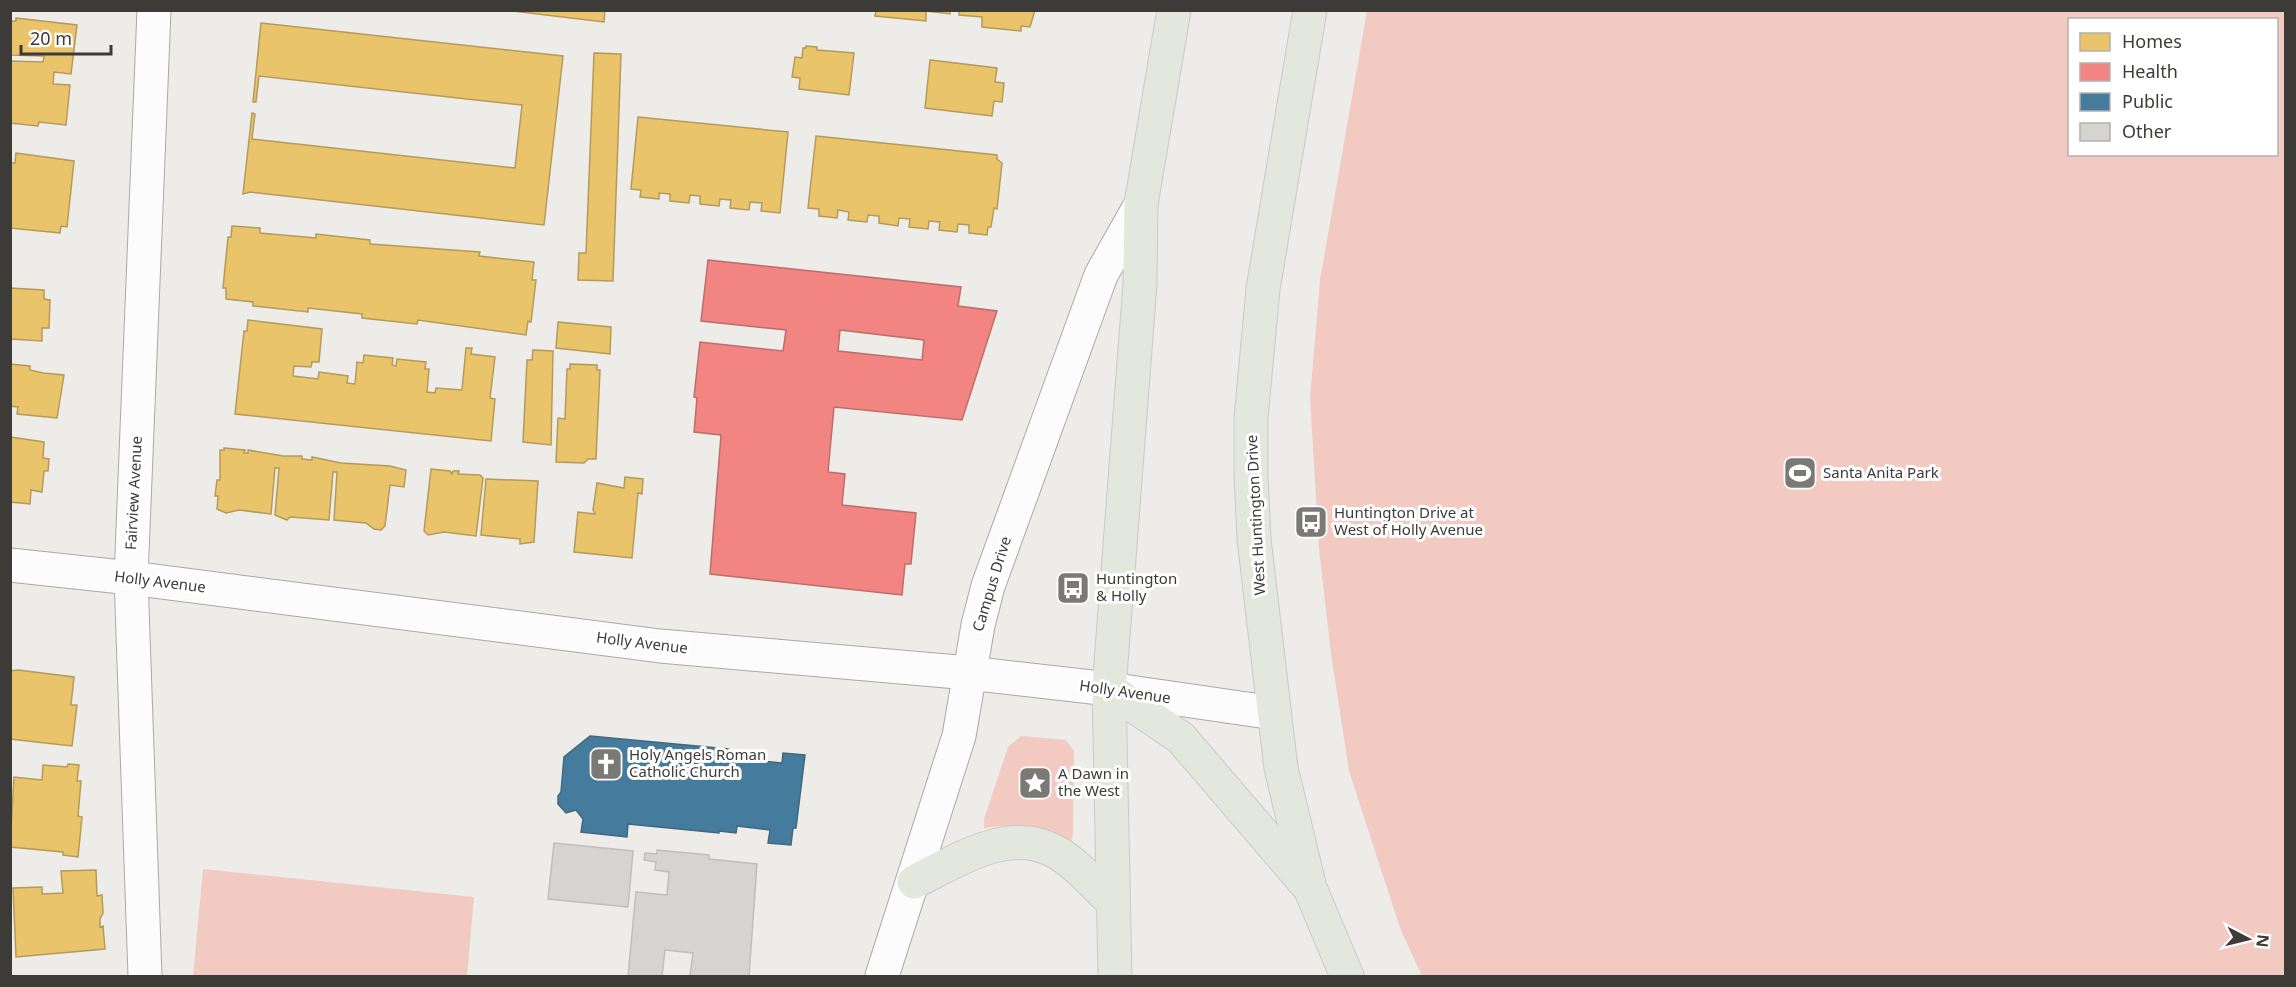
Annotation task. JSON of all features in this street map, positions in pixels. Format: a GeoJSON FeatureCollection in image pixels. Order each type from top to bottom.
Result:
{"type":"FeatureCollection","features":[{"type":"Feature","properties":{"kind":"main road"},"geometry":{"type":"LineString","coordinates":[[1115,976],[1109,689],[1140,284],[1140,204],[1174,10]]}},
{"type":"Feature","properties":{"kind":"main road","name":"West Huntington Drive"},"geometry":{"type":"LineString","coordinates":[[1310,10],[1263,289],[1251,418],[1254,539],[1284,779],[1310,888],[1347,976]]}},
{"type":"Feature","properties":{"kind":"main road"},"geometry":{"type":"LineString","coordinates":[[1109,689],[1181,738],[1310,888]]}},
{"type":"Feature","properties":{"kind":"main road"},"geometry":{"type":"LineString","coordinates":[[914,882],[981,850],[1014,842],[1027,842],[1054,850],[1069,860],[1112,901]]}},
{"type":"Feature","properties":{"kind":"street","name":"Fairview Avenue"},"geometry":{"type":"LineString","coordinates":[[146,976],[131,578],[154,10]]}},
{"type":"Feature","properties":{"kind":"street","name":"Campus Drive"},"geometry":{"type":"LineString","coordinates":[[882,976],[959,736],[969,673],[988,586],[1101,275],[1140,204]]}},
{"type":"Feature","properties":{"kind":"street","name":"Holly Avenue"},"geometry":{"type":"LineString","coordinates":[[10,565],[131,578],[660,646],[969,673],[1109,689],[1274,713]]}},
{"type":"Feature","properties":{"kind":"shaded area","name":"Santa Anita Park"},"geometry":{"type":"Polygon","coordinates":[[[1367,11],[2285,11],[2285,976],[1422,976],[1400,928],[1349,771],[1331,654],[1319,549],[1310,397],[1320,280],[1367,11]]]}},
{"type":"Feature","properties":{"kind":"shaded area"},"geometry":{"type":"Polygon","coordinates":[[[1021,736],[1066,740],[1074,751],[1071,841],[1029,827],[984,828],[984,819],[1008,747],[1021,736]]]}},
{"type":"Feature","properties":{"kind":"shaded area"},"geometry":{"type":"Polygon","coordinates":[[[203,869],[474,897],[467,976],[193,976],[203,869]]]}},
{"type":"Feature","properties":{"kind":"building: Homes"},"geometry":{"type":"Polygon","coordinates":[[[503,10],[605,10],[604,22],[503,10]]]}},
{"type":"Feature","properties":{"kind":"building: Homes"},"geometry":{"type":"Polygon","coordinates":[[[876,10],[950,10],[950,14],[926,11],[926,21],[875,16],[876,10]]]}},
{"type":"Feature","properties":{"kind":"building: Homes"},"geometry":{"type":"Polygon","coordinates":[[[959,10],[1035,10],[1030,27],[1021,26],[1021,31],[982,27],[982,17],[959,15],[959,10]]]}},
{"type":"Feature","properties":{"kind":"building: Homes"},"geometry":{"type":"Polygon","coordinates":[[[16,18],[77,25],[71,74],[54,72],[53,84],[70,85],[66,125],[39,122],[38,126],[10,123],[10,61],[43,62],[44,56],[10,55],[10,21],[16,21],[16,18]]]}},
{"type":"Feature","properties":{"kind":"building: Homes"},"geometry":{"type":"Polygon","coordinates":[[[261,23],[563,56],[544,225],[250,192],[243,194],[252,113],[255,114],[252,139],[515,168],[522,105],[259,76],[256,102],[253,102],[261,23]]]}},
{"type":"Feature","properties":{"kind":"building: Homes"},"geometry":{"type":"Polygon","coordinates":[[[817,47],[817,50],[854,53],[849,95],[799,89],[800,78],[792,77],[795,57],[802,58],[803,48],[817,47]]]}},
{"type":"Feature","properties":{"kind":"building: Homes"},"geometry":{"type":"Polygon","coordinates":[[[594,53],[621,54],[613,281],[578,280],[579,253],[586,253],[594,53]]]}},
{"type":"Feature","properties":{"kind":"building: Homes"},"geometry":{"type":"Polygon","coordinates":[[[930,60],[997,68],[995,82],[1004,83],[1002,102],[994,101],[992,116],[925,108],[930,60]]]}},
{"type":"Feature","properties":{"kind":"building: Homes"},"geometry":{"type":"Polygon","coordinates":[[[638,117],[788,132],[780,213],[761,211],[762,203],[750,202],[749,210],[730,208],[731,200],[720,199],[719,206],[700,204],[700,196],[690,195],[689,203],[670,201],[670,194],[659,193],[659,199],[640,197],[641,190],[631,189],[638,117]]]}},
{"type":"Feature","properties":{"kind":"building: Homes"},"geometry":{"type":"Polygon","coordinates":[[[816,136],[997,155],[997,159],[1002,163],[997,209],[994,208],[991,227],[988,227],[987,235],[969,233],[969,225],[958,224],[957,232],[939,230],[940,222],[929,221],[928,229],[909,227],[910,219],[899,218],[898,226],[879,223],[879,216],[868,215],[867,222],[848,220],[849,212],[838,210],[837,218],[819,216],[819,209],[808,208],[816,136]]]}},
{"type":"Feature","properties":{"kind":"building: Homes"},"geometry":{"type":"Polygon","coordinates":[[[16,153],[74,161],[67,227],[61,226],[60,233],[10,228],[10,163],[15,163],[16,153]]]}},
{"type":"Feature","properties":{"kind":"building: Homes"},"geometry":{"type":"Polygon","coordinates":[[[232,226],[260,228],[260,233],[316,238],[316,234],[370,240],[370,244],[480,252],[479,256],[534,262],[532,280],[536,280],[531,322],[528,321],[526,335],[418,320],[417,324],[362,318],[362,314],[308,308],[308,312],[253,306],[253,302],[226,299],[226,288],[223,288],[228,237],[231,237],[232,226]]]}},
{"type":"Feature","properties":{"kind":"building: Homes"},"geometry":{"type":"Polygon","coordinates":[[[10,288],[44,290],[44,299],[50,300],[49,328],[42,328],[42,341],[10,339],[10,288]]]}},
{"type":"Feature","properties":{"kind":"building: Homes"},"geometry":{"type":"Polygon","coordinates":[[[248,320],[322,329],[319,362],[312,362],[311,367],[294,366],[293,376],[318,379],[319,372],[348,376],[347,383],[355,384],[357,362],[363,363],[364,355],[393,358],[392,365],[396,366],[397,359],[426,362],[425,369],[429,369],[427,392],[435,393],[436,388],[462,390],[466,348],[472,348],[471,354],[495,357],[490,398],[495,399],[491,441],[235,414],[244,331],[247,331],[248,320]]]}},
{"type":"Feature","properties":{"kind":"building: Homes"},"geometry":{"type":"Polygon","coordinates":[[[558,322],[611,327],[610,354],[556,348],[558,322]]]}},
{"type":"Feature","properties":{"kind":"building: Homes"},"geometry":{"type":"Polygon","coordinates":[[[533,350],[553,351],[551,445],[523,442],[527,360],[532,360],[533,350]]]}},
{"type":"Feature","properties":{"kind":"building: Homes"},"geometry":{"type":"Polygon","coordinates":[[[10,364],[30,366],[30,370],[43,373],[64,375],[57,418],[17,414],[18,407],[10,406],[10,364]]]}},
{"type":"Feature","properties":{"kind":"building: Homes"},"geometry":{"type":"Polygon","coordinates":[[[570,364],[597,365],[597,370],[600,370],[596,459],[588,459],[584,463],[556,462],[558,418],[565,419],[567,369],[570,369],[570,364]]]}},
{"type":"Feature","properties":{"kind":"building: Homes"},"geometry":{"type":"Polygon","coordinates":[[[10,437],[44,442],[43,458],[49,459],[48,471],[44,471],[42,492],[31,490],[30,504],[10,502],[10,437]]]}},
{"type":"Feature","properties":{"kind":"building: Homes"},"geometry":{"type":"Polygon","coordinates":[[[224,448],[245,450],[244,453],[248,453],[248,450],[283,456],[302,456],[302,459],[312,460],[312,457],[341,463],[390,466],[406,470],[404,487],[390,485],[385,526],[381,530],[374,529],[366,523],[334,520],[337,472],[333,472],[329,520],[290,517],[287,520],[275,515],[279,468],[275,468],[271,514],[239,510],[226,513],[217,509],[218,496],[215,496],[217,480],[220,480],[220,450],[224,448]]]}},
{"type":"Feature","properties":{"kind":"building: Homes"},"geometry":{"type":"Polygon","coordinates":[[[431,469],[450,471],[452,474],[453,471],[459,471],[458,474],[480,475],[483,478],[476,536],[444,532],[428,535],[424,531],[431,469]]]}},
{"type":"Feature","properties":{"kind":"building: Homes"},"geometry":{"type":"Polygon","coordinates":[[[625,477],[643,479],[642,494],[638,493],[632,558],[574,552],[578,512],[595,514],[593,510],[597,483],[624,488],[625,477]]]}},
{"type":"Feature","properties":{"kind":"building: Homes"},"geometry":{"type":"Polygon","coordinates":[[[486,479],[538,481],[534,542],[520,544],[520,539],[481,535],[486,479]]]}},
{"type":"Feature","properties":{"kind":"building: Homes"},"geometry":{"type":"Polygon","coordinates":[[[10,671],[74,677],[71,705],[77,705],[72,746],[10,739],[10,671]]]}},
{"type":"Feature","properties":{"kind":"building: Homes"},"geometry":{"type":"Polygon","coordinates":[[[68,764],[79,765],[77,781],[81,781],[78,816],[82,817],[78,857],[63,855],[63,852],[10,847],[14,777],[42,780],[43,765],[67,767],[68,764]]]}},
{"type":"Feature","properties":{"kind":"building: Homes"},"geometry":{"type":"Polygon","coordinates":[[[96,870],[97,896],[102,895],[103,913],[100,927],[103,926],[105,949],[16,957],[13,888],[42,887],[42,894],[63,893],[61,871],[96,870]]]}},
{"type":"Feature","properties":{"kind":"building: Health"},"geometry":{"type":"Polygon","coordinates":[[[708,260],[961,287],[958,306],[997,311],[962,420],[834,407],[828,472],[845,474],[842,505],[916,513],[911,564],[905,564],[902,595],[710,574],[721,435],[694,432],[697,398],[694,397],[700,342],[783,351],[786,330],[701,321],[708,260]],[[840,330],[838,351],[922,360],[924,340],[840,330]]]}},
{"type":"Feature","properties":{"kind":"building: Public"},"geometry":{"type":"Polygon","coordinates":[[[590,736],[728,749],[727,752],[743,754],[743,759],[782,763],[783,753],[805,755],[796,828],[793,828],[791,845],[768,843],[770,830],[737,826],[736,833],[628,824],[627,837],[581,832],[583,819],[576,810],[566,813],[558,804],[558,796],[561,792],[564,757],[590,736]]]}},
{"type":"Feature","properties":{"kind":"building: Other"},"geometry":{"type":"Polygon","coordinates":[[[554,843],[633,851],[628,907],[548,899],[554,843]]]}},
{"type":"Feature","properties":{"kind":"building: Other"},"geometry":{"type":"Polygon","coordinates":[[[657,850],[709,855],[709,859],[757,864],[749,976],[690,976],[693,953],[665,950],[662,976],[628,976],[636,892],[667,895],[669,872],[655,870],[656,862],[644,860],[645,853],[657,854],[657,850]]]}},
{"type":"Feature","properties":{"kind":"place","name":"Santa Anita Park"},"geometry":{"type":"Point","coordinates":[1800,473]}},
{"type":"Feature","properties":{"kind":"place","name":"Huntington Drive at West of Holly Avenue"},"geometry":{"type":"Point","coordinates":[1311,522]}},
{"type":"Feature","properties":{"kind":"place","name":"Huntington & Holly"},"geometry":{"type":"Point","coordinates":[1073,588]}},
{"type":"Feature","properties":{"kind":"place","name":"Holy Angels Roman Catholic Church"},"geometry":{"type":"Point","coordinates":[606,764]}},
{"type":"Feature","properties":{"kind":"place","name":"A Dawn in the West"},"geometry":{"type":"Point","coordinates":[1035,783]}}]}
